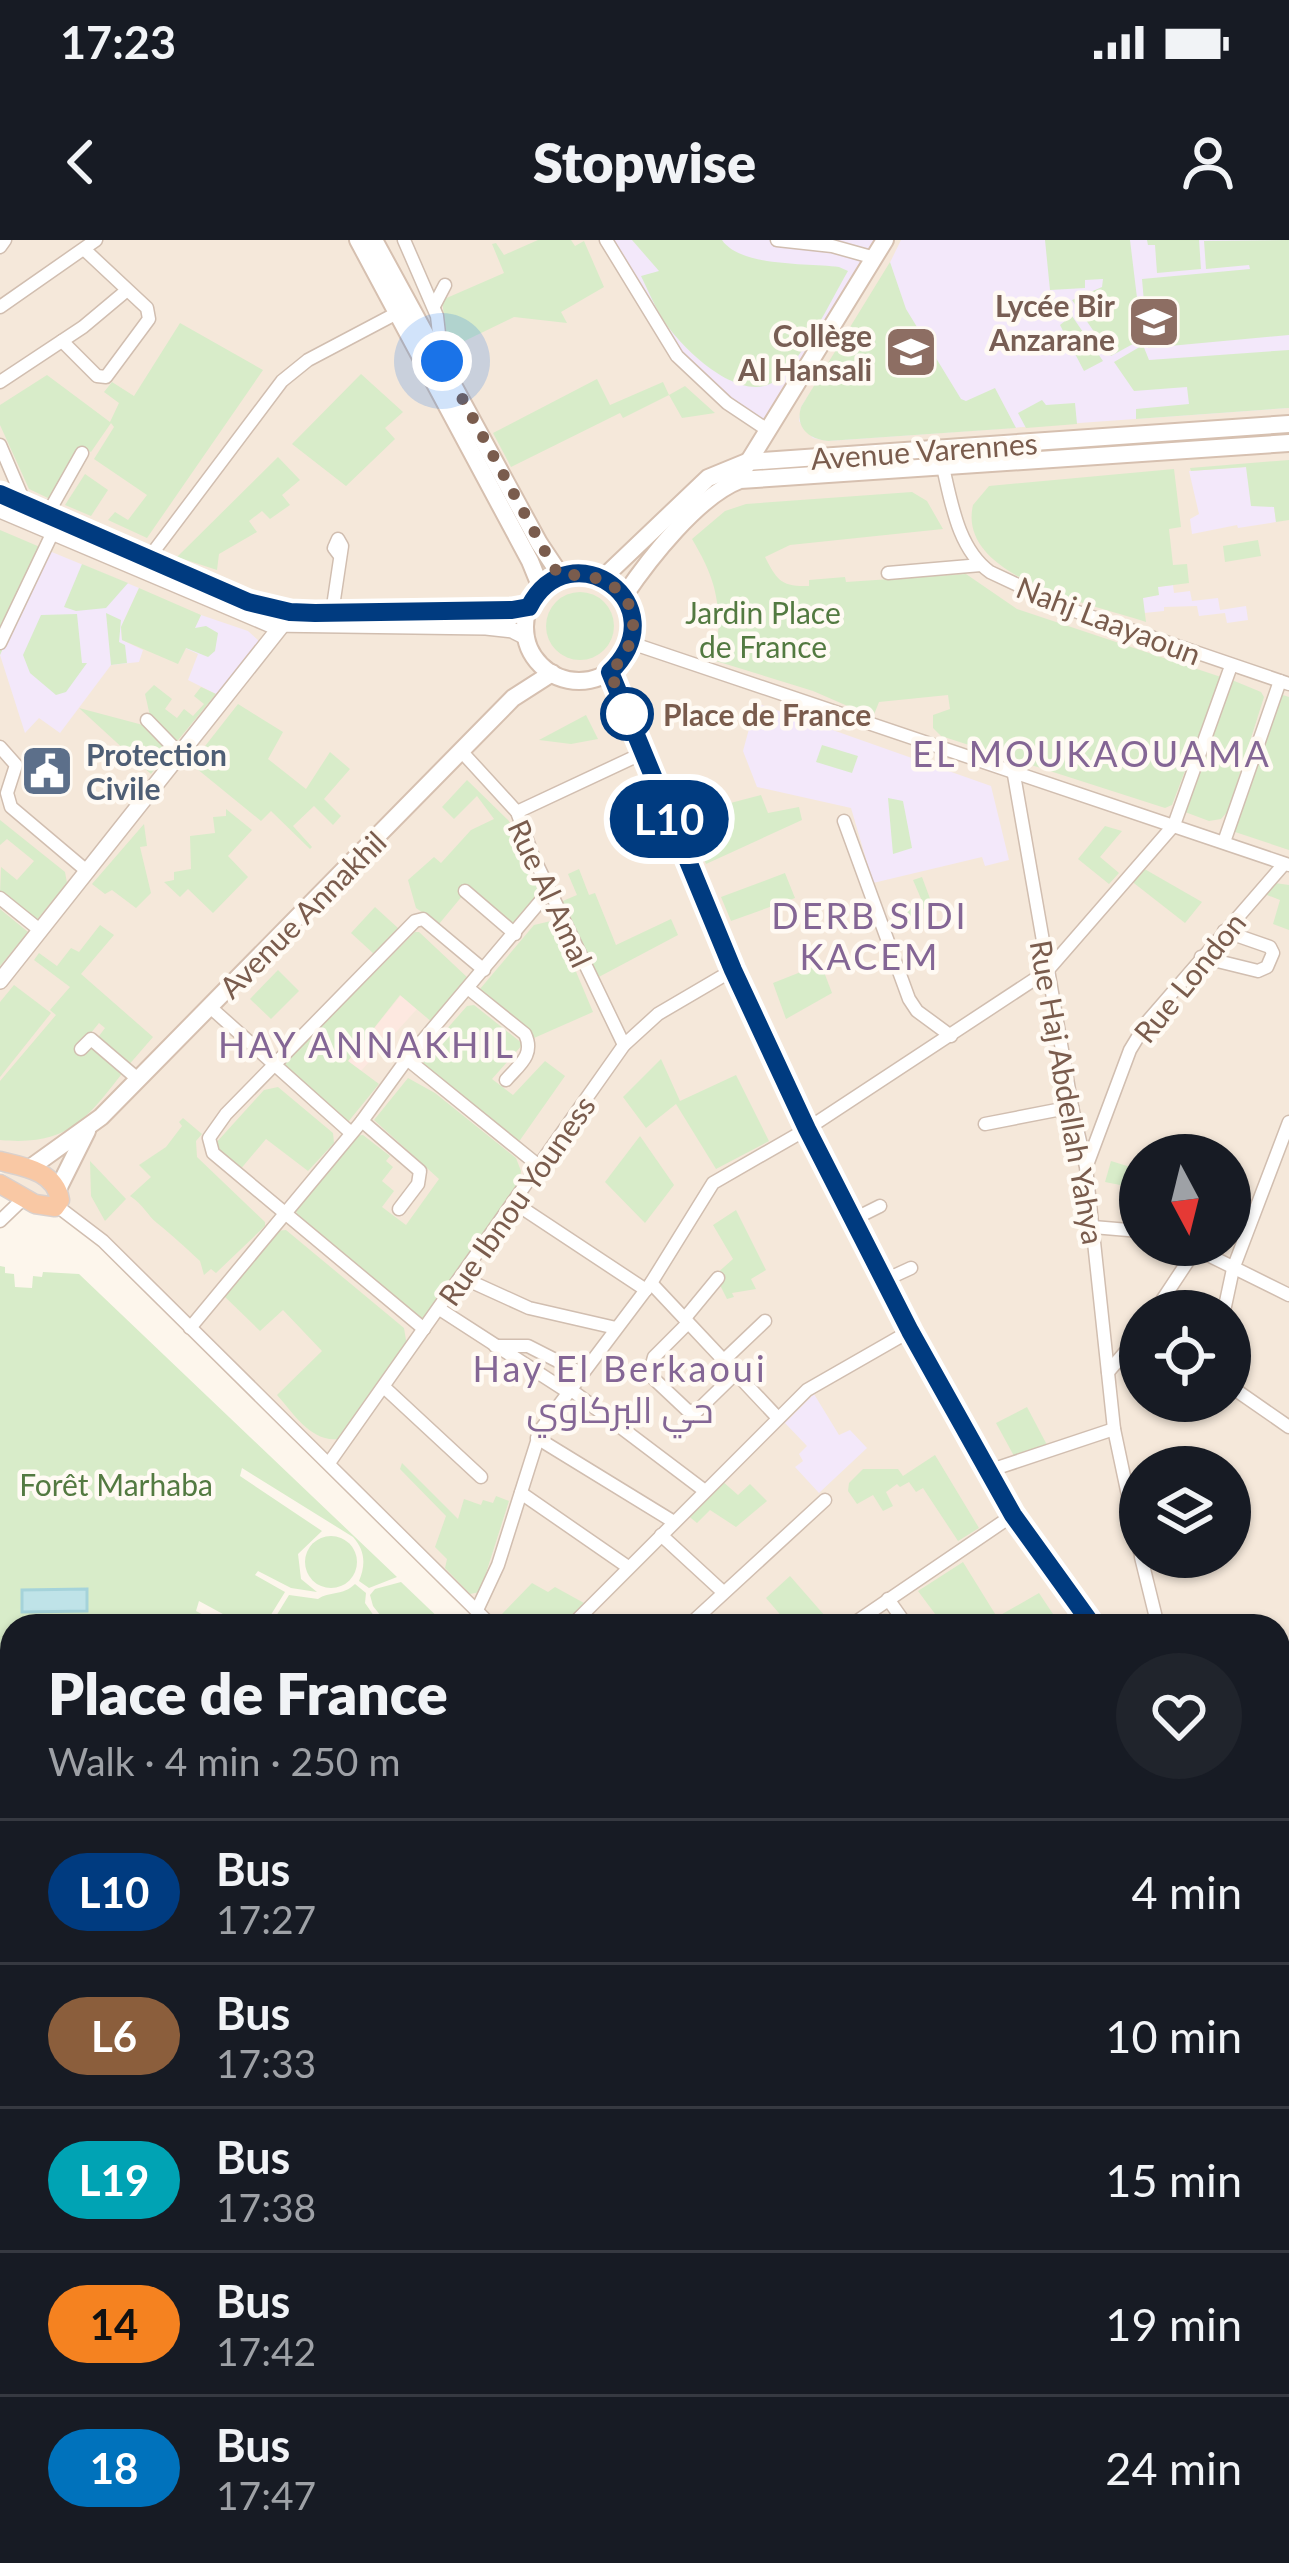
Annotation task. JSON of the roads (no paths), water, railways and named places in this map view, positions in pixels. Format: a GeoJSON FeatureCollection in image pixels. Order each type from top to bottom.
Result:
{"type":"FeatureCollection","features":[{"type":"Feature","properties":{"kind":"highway"},"geometry":{"type":"LineString","coordinates":[[16,1165],[57,1197],[42,1207],[11,1190],[7,1172],[16,1165]]}},
{"type":"Feature","properties":{"kind":"main road"},"geometry":{"type":"LineString","coordinates":[[358,240],[541,589]]}},
{"type":"Feature","properties":{"kind":"main road"},"geometry":{"type":"LineString","coordinates":[[374,240],[561,576]]}},
{"type":"Feature","properties":{"kind":"main road"},"geometry":{"type":"LineString","coordinates":[[624,596],[683,524],[725,487],[740,480],[766,429],[885,240]]}},
{"type":"Feature","properties":{"kind":"main road","name":"Avenue Varennes"},"geometry":{"type":"LineString","coordinates":[[603,578],[708,478],[747,462],[939,450],[1136,445],[1230,438],[1289,424]]}},
{"type":"Feature","properties":{"kind":"main road","name":"Avenue Varennes"},"geometry":{"type":"LineString","coordinates":[[1230,438],[1289,443]]}},
{"type":"Feature","properties":{"kind":"main road","name":"Avenue Varennes"},"geometry":{"type":"LineString","coordinates":[[740,480],[944,469],[1136,445]]}},
{"type":"Feature","properties":{"kind":"main road"},"geometry":{"type":"LineString","coordinates":[[582,573],[603,578],[624,596],[634,625],[631,643],[610,672],[581,681],[552,674],[535,658],[526,637],[529,607],[541,589],[561,576],[582,573]]}},
{"type":"Feature","properties":{"kind":"main road","name":"Avenue Annakhil"},"geometry":{"type":"LineString","coordinates":[[16,1165],[89,1127],[139,1080],[513,698],[535,658]]}},
{"type":"Feature","properties":{"kind":"main road","name":"Avenue Annakhil"},"geometry":{"type":"LineString","coordinates":[[513,698],[552,674]]}},
{"type":"Feature","properties":{"kind":"main road","name":"Avenue Annakhil"},"geometry":{"type":"LineString","coordinates":[[57,1197],[89,1127]]}},
{"type":"Feature","properties":{"kind":"street"},"geometry":{"type":"LineString","coordinates":[[404,240],[434,306],[442,361]]}},
{"type":"Feature","properties":{"kind":"street"},"geometry":{"type":"LineString","coordinates":[[606,240],[677,356],[728,404],[766,429]]}},
{"type":"Feature","properties":{"kind":"street"},"geometry":{"type":"LineString","coordinates":[[777,240],[832,246],[875,259]]}},
{"type":"Feature","properties":{"kind":"street"},"geometry":{"type":"LineString","coordinates":[[0,308],[90,245],[150,316],[112,373],[97,376],[62,341]]}},
{"type":"Feature","properties":{"kind":"street"},"geometry":{"type":"LineString","coordinates":[[434,306],[445,285]]}},
{"type":"Feature","properties":{"kind":"street"},"geometry":{"type":"LineString","coordinates":[[0,382],[127,291]]}},
{"type":"Feature","properties":{"kind":"street"},"geometry":{"type":"LineString","coordinates":[[148,559],[282,381],[308,359],[397,313]]}},
{"type":"Feature","properties":{"kind":"street"},"geometry":{"type":"LineString","coordinates":[[0,445],[26,506]]}},
{"type":"Feature","properties":{"kind":"street","name":"Nahj Laayaoun"},"geometry":{"type":"LineString","coordinates":[[939,450],[957,521],[981,565],[1012,585],[1069,610],[1285,683]]}},
{"type":"Feature","properties":{"kind":"street"},"geometry":{"type":"LineString","coordinates":[[47,515],[82,453]]}},
{"type":"Feature","properties":{"kind":"street"},"geometry":{"type":"LineString","coordinates":[[0,495],[287,619],[529,607]]}},
{"type":"Feature","properties":{"kind":"street"},"geometry":{"type":"LineString","coordinates":[[0,510],[241,614],[487,627],[526,637]]}},
{"type":"Feature","properties":{"kind":"street"},"geometry":{"type":"LineString","coordinates":[[0,644],[52,534]]}},
{"type":"Feature","properties":{"kind":"street"},"geometry":{"type":"LineString","coordinates":[[332,614],[340,556]]}},
{"type":"Feature","properties":{"kind":"street"},"geometry":{"type":"LineString","coordinates":[[888,574],[981,565]]}},
{"type":"Feature","properties":{"kind":"street"},"geometry":{"type":"LineString","coordinates":[[0,981],[287,619]]}},
{"type":"Feature","properties":{"kind":"street"},"geometry":{"type":"LineString","coordinates":[[631,643],[1286,864]]}},
{"type":"Feature","properties":{"kind":"street"},"geometry":{"type":"LineString","coordinates":[[478,1610],[486,1598],[537,1438],[649,1286],[713,1183],[807,1129],[1047,971],[1174,825],[1231,666]]}},
{"type":"Feature","properties":{"kind":"street"},"geometry":{"type":"LineString","coordinates":[[610,672],[733,970],[807,1129],[910,1331],[1013,1515],[1085,1614]]}},
{"type":"Feature","properties":{"kind":"street"},"geometry":{"type":"LineString","coordinates":[[1224,842],[1285,683]]}},
{"type":"Feature","properties":{"kind":"street"},"geometry":{"type":"LineString","coordinates":[[147,721],[181,755]]}},
{"type":"Feature","properties":{"kind":"street"},"geometry":{"type":"LineString","coordinates":[[0,747],[16,765],[8,800],[16,814],[88,872]]}},
{"type":"Feature","properties":{"kind":"street","name":"Rue Al Amal"},"geometry":{"type":"LineString","coordinates":[[462,752],[517,812],[624,1046]]}},
{"type":"Feature","properties":{"kind":"street"},"geometry":{"type":"LineString","coordinates":[[517,812],[643,753]]}},
{"type":"Feature","properties":{"kind":"street","name":"Rue Haj Abdellah Yahya"},"geometry":{"type":"LineString","coordinates":[[1014,775],[1086,1167],[1083,1189],[1093,1226],[1119,1452]]}},
{"type":"Feature","properties":{"kind":"street"},"geometry":{"type":"LineString","coordinates":[[844,820],[909,999],[917,1011],[951,1036]]}},
{"type":"Feature","properties":{"kind":"street","name":"Rue London"},"geometry":{"type":"LineString","coordinates":[[1086,1167],[1130,1050],[1147,1022],[1286,864]]}},
{"type":"Feature","properties":{"kind":"street"},"geometry":{"type":"LineString","coordinates":[[465,890],[515,934]]}},
{"type":"Feature","properties":{"kind":"street"},"geometry":{"type":"LineString","coordinates":[[190,1328],[550,891]]}},
{"type":"Feature","properties":{"kind":"street"},"geometry":{"type":"LineString","coordinates":[[1,898],[40,931]]}},
{"type":"Feature","properties":{"kind":"street"},"geometry":{"type":"LineString","coordinates":[[424,1329],[213,1154],[208,1142],[214,1128],[273,1065],[415,921],[427,920],[484,970]]}},
{"type":"Feature","properties":{"kind":"street"},"geometry":{"type":"LineString","coordinates":[[1202,957],[1258,971],[1267,967],[1273,953],[1270,947],[1224,931]]}},
{"type":"Feature","properties":{"kind":"street","name":"Rue Ibnou Youness"},"geometry":{"type":"LineString","coordinates":[[329,1463],[624,1046],[658,1014],[733,970]]}},
{"type":"Feature","properties":{"kind":"street"},"geometry":{"type":"LineString","coordinates":[[470,989],[525,1034],[529,1043],[528,1054],[506,1080]]}},
{"type":"Feature","properties":{"kind":"street"},"geometry":{"type":"LineString","coordinates":[[210,1007],[350,1132]]}},
{"type":"Feature","properties":{"kind":"street"},"geometry":{"type":"LineString","coordinates":[[91,1039],[139,1080]]}},
{"type":"Feature","properties":{"kind":"street"},"geometry":{"type":"LineString","coordinates":[[407,1059],[539,1166]]}},
{"type":"Feature","properties":{"kind":"street"},"geometry":{"type":"LineString","coordinates":[[986,1124],[1072,1106]]}},
{"type":"Feature","properties":{"kind":"street"},"geometry":{"type":"LineString","coordinates":[[362,1120],[420,1171],[418,1184],[399,1209]]}},
{"type":"Feature","properties":{"kind":"street"},"geometry":{"type":"LineString","coordinates":[[1228,1290],[1289,1122]]}},
{"type":"Feature","properties":{"kind":"street"},"geometry":{"type":"LineString","coordinates":[[0,1221],[11,1190]]}},
{"type":"Feature","properties":{"kind":"street"},"geometry":{"type":"LineString","coordinates":[[57,1197],[482,1614]]}},
{"type":"Feature","properties":{"kind":"street"},"geometry":{"type":"LineString","coordinates":[[513,1202],[649,1286],[777,1417]]}},
{"type":"Feature","properties":{"kind":"street"},"geometry":{"type":"LineString","coordinates":[[854,1219],[880,1206]]}},
{"type":"Feature","properties":{"kind":"street"},"geometry":{"type":"LineString","coordinates":[[1093,1226],[1119,1229]]}},
{"type":"Feature","properties":{"kind":"street"},"geometry":{"type":"LineString","coordinates":[[1228,1266],[1289,1295]]}},
{"type":"Feature","properties":{"kind":"street"},"geometry":{"type":"LineString","coordinates":[[885,1280],[911,1268]]}},
{"type":"Feature","properties":{"kind":"street"},"geometry":{"type":"LineString","coordinates":[[463,1278],[529,1308],[616,1328]]}},
{"type":"Feature","properties":{"kind":"street"},"geometry":{"type":"LineString","coordinates":[[718,1278],[650,1367],[653,1378],[687,1410],[696,1412],[735,1374]]}},
{"type":"Feature","properties":{"kind":"street"},"geometry":{"type":"LineString","coordinates":[[441,1310],[569,1391],[705,1491]]}},
{"type":"Feature","properties":{"kind":"street"},"geometry":{"type":"LineString","coordinates":[[724,1360],[764,1322]]}},
{"type":"Feature","properties":{"kind":"street"},"geometry":{"type":"LineString","coordinates":[[583,1614],[777,1417],[823,1379],[910,1331]]}},
{"type":"Feature","properties":{"kind":"street"},"geometry":{"type":"LineString","coordinates":[[495,1346],[528,1346],[581,1373]]}},
{"type":"Feature","properties":{"kind":"street"},"geometry":{"type":"LineString","coordinates":[[1108,1372],[1119,1359]]}},
{"type":"Feature","properties":{"kind":"street"},"geometry":{"type":"LineString","coordinates":[[385,1388],[481,1477]]}},
{"type":"Feature","properties":{"kind":"street"},"geometry":{"type":"LineString","coordinates":[[1251,1401],[1289,1427]]}},
{"type":"Feature","properties":{"kind":"street"},"geometry":{"type":"LineString","coordinates":[[988,1471],[1114,1429]]}},
{"type":"Feature","properties":{"kind":"street"},"geometry":{"type":"LineString","coordinates":[[537,1438],[674,1522]]}},
{"type":"Feature","properties":{"kind":"street"},"geometry":{"type":"LineString","coordinates":[[521,1493],[628,1567]]}},
{"type":"Feature","properties":{"kind":"street"},"geometry":{"type":"LineString","coordinates":[[700,1614],[824,1500]]}},
{"type":"Feature","properties":{"kind":"street"},"geometry":{"type":"LineString","coordinates":[[867,1614],[1013,1515]]}},
{"type":"Feature","properties":{"kind":"street"},"geometry":{"type":"LineString","coordinates":[[661,1535],[723,1592]]}},
{"type":"Feature","properties":{"kind":"street","name":"Rue Haj Abdellah Yahya"},"geometry":{"type":"LineString","coordinates":[[1147,1578],[1155,1614]]}},
{"type":"Feature","properties":{"kind":"street"},"geometry":{"type":"LineString","coordinates":[[888,1599],[899,1614]]}},
{"type":"Feature","properties":{"kind":"water"},"geometry":{"type":"Polygon","coordinates":[[[87,1589],[87,1611],[22,1612],[22,1590],[87,1589]]]}},
{"type":"Feature","properties":{"kind":"place","name":"Lycée Bir Anzarane"},"geometry":{"type":"Point","coordinates":[1154,322]}},
{"type":"Feature","properties":{"kind":"place","name":"Collège Al Hansali"},"geometry":{"type":"Point","coordinates":[911,352]}},
{"type":"Feature","properties":{"kind":"place","name":"Place de France"},"geometry":{"type":"Point","coordinates":[627,714]}},
{"type":"Feature","properties":{"kind":"place","name":"Protection Civile"},"geometry":{"type":"Point","coordinates":[47,771]}},
{"type":"Feature","properties":{"kind":"district","name":"EL MOUKAOUAMA"},"geometry":{"type":"Point","coordinates":[1092,753]}},
{"type":"Feature","properties":{"kind":"district","name":"DERB SIDI KACEM"},"geometry":{"type":"Point","coordinates":[870,936]}},
{"type":"Feature","properties":{"kind":"district","name":"HAY ANNAKHIL"},"geometry":{"type":"Point","coordinates":[367,1044]}},
{"type":"Feature","properties":{"kind":"district","name":"Hay El Berkaoui حي البركاوي"},"geometry":{"type":"Point","coordinates":[620,1388]}},
{"type":"Feature","properties":{"kind":"park label","name":"Jardin Place de France"},"geometry":{"type":"Point","coordinates":[763,629]}},
{"type":"Feature","properties":{"kind":"park label","name":"Forêt Marhaba"},"geometry":{"type":"Point","coordinates":[116,1484]}}]}
